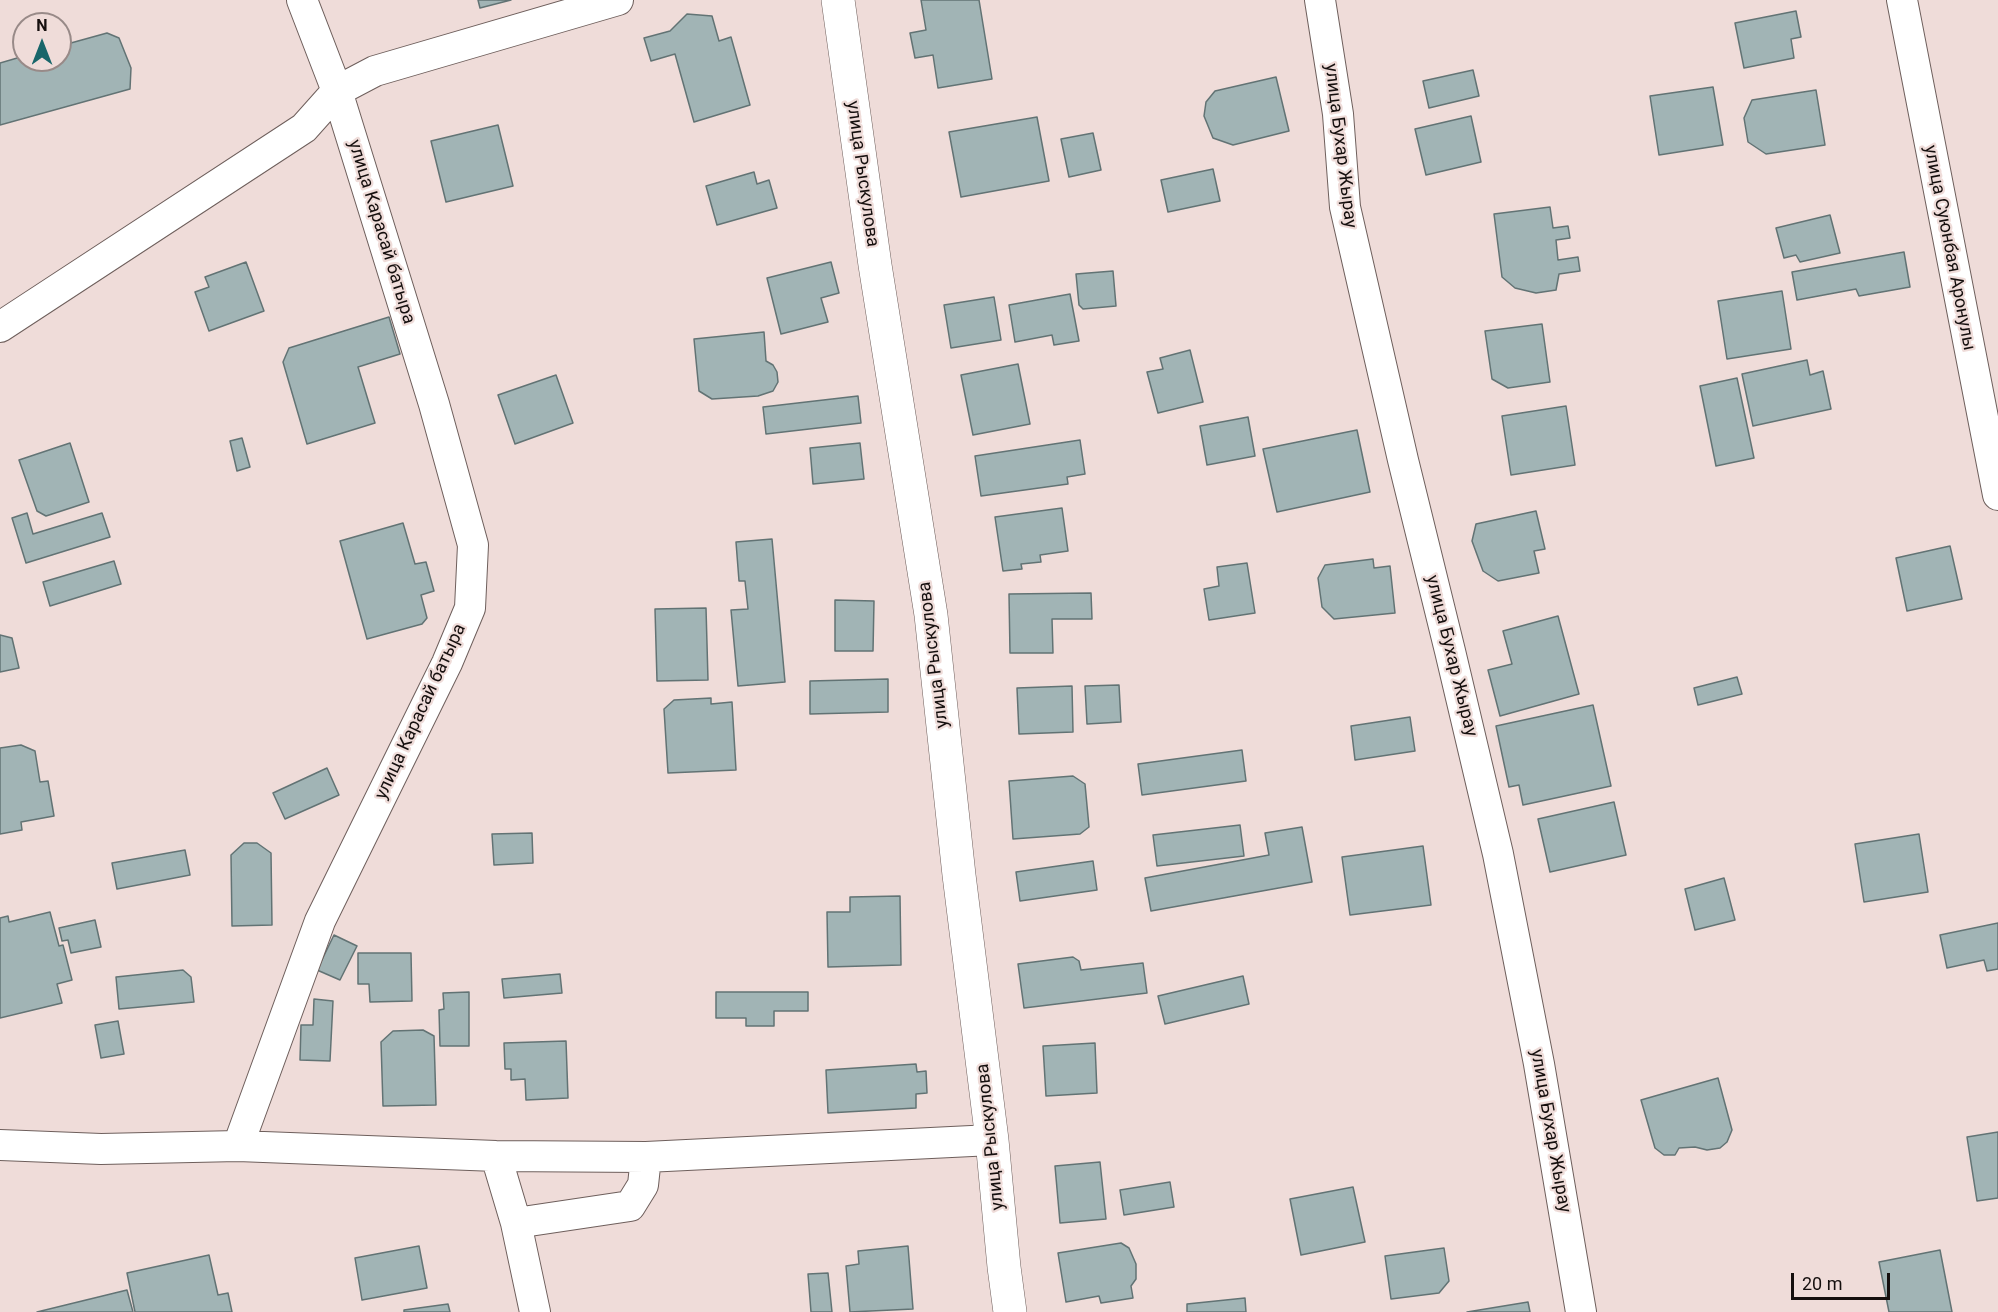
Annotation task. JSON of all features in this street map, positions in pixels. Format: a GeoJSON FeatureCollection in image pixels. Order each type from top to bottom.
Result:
{"type":"FeatureCollection","features":[{"type":"Feature","properties":{"kind":"street","name":"улица Карасай батыра"},"geometry":{"type":"LineString","coordinates":[[238,1146],[320,921],[447,663],[470,608],[473,545],[434,404],[337,91],[302,0]]}},
{"type":"Feature","properties":{"kind":"street"},"geometry":{"type":"LineString","coordinates":[[0,327],[304,128],[337,91],[375,71],[618,0]]}},
{"type":"Feature","properties":{"kind":"street","name":"улица Рыскулова"},"geometry":{"type":"LineString","coordinates":[[837,0],[875,265],[931,615],[1010,1312]]}},
{"type":"Feature","properties":{"kind":"street","name":"улица Бухар Жырау"},"geometry":{"type":"LineString","coordinates":[[1320,0],[1338,114],[1346,207],[1403,460],[1498,854],[1541,1076],[1581,1312]]}},
{"type":"Feature","properties":{"kind":"street","name":"улица Суюнбая Аронулы"},"geometry":{"type":"LineString","coordinates":[[1902,0],[1998,495]]}},
{"type":"Feature","properties":{"kind":"street"},"geometry":{"type":"LineString","coordinates":[[0,1145],[101,1149],[238,1146],[496,1156],[646,1157],[992,1140]]}},
{"type":"Feature","properties":{"kind":"street"},"geometry":{"type":"LineString","coordinates":[[496,1156],[516,1223],[535,1312]]}},
{"type":"Feature","properties":{"kind":"street"},"geometry":{"type":"LineString","coordinates":[[516,1223],[630,1206],[643,1185],[646,1157]]}},
{"type":"Feature","properties":{"kind":"building"},"geometry":{"type":"Polygon","coordinates":[[[478,0],[511,0],[480,8],[478,0]]]}},
{"type":"Feature","properties":{"kind":"building"},"geometry":{"type":"Polygon","coordinates":[[[921,0],[979,0],[992,79],[938,88],[933,55],[915,58],[910,33],[926,30],[921,0]]]}},
{"type":"Feature","properties":{"kind":"building"},"geometry":{"type":"Polygon","coordinates":[[[1796,11],[1801,37],[1791,39],[1794,58],[1744,68],[1735,23],[1796,11]]]}},
{"type":"Feature","properties":{"kind":"building"},"geometry":{"type":"Polygon","coordinates":[[[687,14],[712,16],[719,41],[731,37],[750,105],[694,122],[675,54],[651,61],[644,38],[670,31],[687,14]]]}},
{"type":"Feature","properties":{"kind":"building"},"geometry":{"type":"Polygon","coordinates":[[[107,33],[119,38],[131,68],[130,89],[0,125],[0,63],[12,60],[12,72],[72,72],[72,43],[107,33]]]}},
{"type":"Feature","properties":{"kind":"building"},"geometry":{"type":"Polygon","coordinates":[[[1473,70],[1479,96],[1429,108],[1423,81],[1473,70]]]}},
{"type":"Feature","properties":{"kind":"building"},"geometry":{"type":"Polygon","coordinates":[[[1276,77],[1289,131],[1233,145],[1213,138],[1204,116],[1206,102],[1215,91],[1276,77]]]}},
{"type":"Feature","properties":{"kind":"building"},"geometry":{"type":"Polygon","coordinates":[[[1713,87],[1723,145],[1659,155],[1650,96],[1713,87]]]}},
{"type":"Feature","properties":{"kind":"building"},"geometry":{"type":"Polygon","coordinates":[[[1816,90],[1825,145],[1766,154],[1748,142],[1744,118],[1752,100],[1816,90]]]}},
{"type":"Feature","properties":{"kind":"building"},"geometry":{"type":"Polygon","coordinates":[[[1471,116],[1481,162],[1426,175],[1415,129],[1471,116]]]}},
{"type":"Feature","properties":{"kind":"building"},"geometry":{"type":"Polygon","coordinates":[[[1037,117],[1049,181],[961,197],[949,132],[1037,117]]]}},
{"type":"Feature","properties":{"kind":"building"},"geometry":{"type":"Polygon","coordinates":[[[498,125],[513,186],[446,202],[431,141],[498,125]]]}},
{"type":"Feature","properties":{"kind":"building"},"geometry":{"type":"Polygon","coordinates":[[[1093,133],[1101,170],[1069,177],[1061,139],[1093,133]]]}},
{"type":"Feature","properties":{"kind":"building"},"geometry":{"type":"Polygon","coordinates":[[[1213,169],[1220,201],[1168,212],[1161,180],[1213,169]]]}},
{"type":"Feature","properties":{"kind":"building"},"geometry":{"type":"Polygon","coordinates":[[[754,172],[757,184],[769,180],[777,208],[717,225],[706,186],[754,172]]]}},
{"type":"Feature","properties":{"kind":"building"},"geometry":{"type":"Polygon","coordinates":[[[1550,207],[1553,228],[1568,226],[1570,238],[1556,240],[1558,260],[1578,257],[1580,271],[1559,274],[1556,290],[1536,293],[1515,288],[1502,277],[1494,214],[1550,207]]]}},
{"type":"Feature","properties":{"kind":"building"},"geometry":{"type":"Polygon","coordinates":[[[1830,215],[1840,253],[1800,262],[1796,255],[1784,258],[1776,228],[1830,215]]]}},
{"type":"Feature","properties":{"kind":"building"},"geometry":{"type":"Polygon","coordinates":[[[1904,252],[1910,287],[1859,296],[1856,289],[1797,300],[1792,272],[1904,252]]]}},
{"type":"Feature","properties":{"kind":"building"},"geometry":{"type":"Polygon","coordinates":[[[246,262],[264,311],[209,331],[195,292],[209,287],[205,277],[246,262]]]}},
{"type":"Feature","properties":{"kind":"building"},"geometry":{"type":"Polygon","coordinates":[[[831,262],[839,293],[821,298],[828,322],[781,334],[767,278],[831,262]]]}},
{"type":"Feature","properties":{"kind":"building"},"geometry":{"type":"Polygon","coordinates":[[[1113,271],[1116,306],[1083,309],[1079,305],[1076,274],[1113,271]]]}},
{"type":"Feature","properties":{"kind":"building"},"geometry":{"type":"Polygon","coordinates":[[[1782,291],[1791,349],[1727,359],[1718,301],[1782,291]]]}},
{"type":"Feature","properties":{"kind":"building"},"geometry":{"type":"Polygon","coordinates":[[[1070,294],[1079,341],[1054,345],[1052,335],[1015,342],[1009,305],[1070,294]]]}},
{"type":"Feature","properties":{"kind":"building"},"geometry":{"type":"Polygon","coordinates":[[[994,297],[1001,340],[951,348],[944,305],[994,297]]]}},
{"type":"Feature","properties":{"kind":"building"},"geometry":{"type":"Polygon","coordinates":[[[389,317],[400,354],[358,367],[375,423],[307,444],[283,362],[289,348],[389,317]]]}},
{"type":"Feature","properties":{"kind":"building"},"geometry":{"type":"Polygon","coordinates":[[[1542,324],[1550,382],[1508,388],[1492,379],[1485,331],[1542,324]]]}},
{"type":"Feature","properties":{"kind":"building"},"geometry":{"type":"Polygon","coordinates":[[[764,332],[766,361],[773,365],[777,372],[778,382],[773,391],[758,396],[712,399],[699,391],[694,339],[764,332]]]}},
{"type":"Feature","properties":{"kind":"building"},"geometry":{"type":"Polygon","coordinates":[[[1190,350],[1203,402],[1158,413],[1147,372],[1163,369],[1160,358],[1190,350]]]}},
{"type":"Feature","properties":{"kind":"building"},"geometry":{"type":"Polygon","coordinates":[[[1807,360],[1810,375],[1823,371],[1831,409],[1753,426],[1742,374],[1807,360]]]}},
{"type":"Feature","properties":{"kind":"building"},"geometry":{"type":"Polygon","coordinates":[[[1018,364],[1030,424],[973,435],[961,375],[1018,364]]]}},
{"type":"Feature","properties":{"kind":"building"},"geometry":{"type":"Polygon","coordinates":[[[556,375],[573,423],[515,444],[498,395],[556,375]]]}},
{"type":"Feature","properties":{"kind":"building"},"geometry":{"type":"Polygon","coordinates":[[[1737,378],[1754,458],[1716,466],[1700,386],[1737,378]]]}},
{"type":"Feature","properties":{"kind":"building"},"geometry":{"type":"Polygon","coordinates":[[[858,396],[861,423],[766,434],[763,407],[858,396]]]}},
{"type":"Feature","properties":{"kind":"building"},"geometry":{"type":"Polygon","coordinates":[[[1566,406],[1575,465],[1511,475],[1502,416],[1566,406]]]}},
{"type":"Feature","properties":{"kind":"building"},"geometry":{"type":"Polygon","coordinates":[[[1248,417],[1255,456],[1207,465],[1200,426],[1248,417]]]}},
{"type":"Feature","properties":{"kind":"building"},"geometry":{"type":"Polygon","coordinates":[[[1357,430],[1370,492],[1277,512],[1263,449],[1357,430]]]}},
{"type":"Feature","properties":{"kind":"building"},"geometry":{"type":"Polygon","coordinates":[[[242,438],[250,467],[237,471],[230,441],[242,438]]]}},
{"type":"Feature","properties":{"kind":"building"},"geometry":{"type":"Polygon","coordinates":[[[1080,440],[1085,474],[1067,477],[1068,484],[981,496],[975,456],[1080,440]]]}},
{"type":"Feature","properties":{"kind":"building"},"geometry":{"type":"Polygon","coordinates":[[[70,443],[89,502],[46,516],[37,511],[19,460],[70,443]]]}},
{"type":"Feature","properties":{"kind":"building"},"geometry":{"type":"Polygon","coordinates":[[[860,443],[864,479],[813,484],[810,448],[860,443]]]}},
{"type":"Feature","properties":{"kind":"building"},"geometry":{"type":"Polygon","coordinates":[[[1062,508],[1068,551],[1040,555],[1041,562],[1021,564],[1022,569],[1003,571],[995,517],[1062,508]]]}},
{"type":"Feature","properties":{"kind":"building"},"geometry":{"type":"Polygon","coordinates":[[[1536,511],[1545,549],[1534,551],[1539,573],[1498,581],[1483,571],[1472,541],[1476,524],[1536,511]]]}},
{"type":"Feature","properties":{"kind":"building"},"geometry":{"type":"Polygon","coordinates":[[[27,513],[33,534],[102,513],[110,537],[26,563],[12,518],[27,513]]]}},
{"type":"Feature","properties":{"kind":"building"},"geometry":{"type":"Polygon","coordinates":[[[403,523],[415,564],[426,562],[434,591],[421,595],[427,618],[422,624],[367,639],[340,541],[403,523]]]}},
{"type":"Feature","properties":{"kind":"building"},"geometry":{"type":"Polygon","coordinates":[[[772,539],[785,682],[738,686],[731,610],[748,609],[745,581],[739,581],[736,542],[772,539]]]}},
{"type":"Feature","properties":{"kind":"building"},"geometry":{"type":"Polygon","coordinates":[[[1950,546],[1962,599],[1907,611],[1896,558],[1950,546]]]}},
{"type":"Feature","properties":{"kind":"building"},"geometry":{"type":"Polygon","coordinates":[[[1373,559],[1374,568],[1390,566],[1395,613],[1334,619],[1322,607],[1318,578],[1325,565],[1373,559]]]}},
{"type":"Feature","properties":{"kind":"building"},"geometry":{"type":"Polygon","coordinates":[[[114,561],[121,584],[50,606],[43,582],[114,561]]]}},
{"type":"Feature","properties":{"kind":"building"},"geometry":{"type":"Polygon","coordinates":[[[1247,563],[1255,613],[1209,620],[1204,589],[1219,586],[1217,567],[1247,563]]]}},
{"type":"Feature","properties":{"kind":"building"},"geometry":{"type":"Polygon","coordinates":[[[1091,593],[1092,619],[1052,619],[1053,653],[1010,653],[1009,594],[1091,593]]]}},
{"type":"Feature","properties":{"kind":"building"},"geometry":{"type":"Polygon","coordinates":[[[835,600],[874,601],[873,651],[835,651],[835,600]]]}},
{"type":"Feature","properties":{"kind":"building"},"geometry":{"type":"Polygon","coordinates":[[[706,608],[708,680],[657,681],[655,609],[706,608]]]}},
{"type":"Feature","properties":{"kind":"building"},"geometry":{"type":"Polygon","coordinates":[[[1558,616],[1579,694],[1500,716],[1488,670],[1512,664],[1503,631],[1558,616]]]}},
{"type":"Feature","properties":{"kind":"building"},"geometry":{"type":"Polygon","coordinates":[[[0,635],[12,638],[19,668],[0,672],[0,635]]]}},
{"type":"Feature","properties":{"kind":"building"},"geometry":{"type":"Polygon","coordinates":[[[1737,677],[1742,694],[1698,705],[1694,688],[1737,677]]]}},
{"type":"Feature","properties":{"kind":"building"},"geometry":{"type":"Polygon","coordinates":[[[888,679],[888,712],[810,714],[810,681],[888,679]]]}},
{"type":"Feature","properties":{"kind":"building"},"geometry":{"type":"Polygon","coordinates":[[[1119,685],[1121,722],[1087,724],[1085,686],[1119,685]]]}},
{"type":"Feature","properties":{"kind":"building"},"geometry":{"type":"Polygon","coordinates":[[[1072,686],[1073,732],[1019,734],[1017,688],[1072,686]]]}},
{"type":"Feature","properties":{"kind":"building"},"geometry":{"type":"Polygon","coordinates":[[[711,698],[711,704],[732,702],[736,770],[668,773],[664,709],[674,700],[711,698]]]}},
{"type":"Feature","properties":{"kind":"building"},"geometry":{"type":"Polygon","coordinates":[[[1593,705],[1611,786],[1523,805],[1519,785],[1509,787],[1496,726],[1593,705]]]}},
{"type":"Feature","properties":{"kind":"building"},"geometry":{"type":"Polygon","coordinates":[[[1410,717],[1415,751],[1355,760],[1351,726],[1410,717]]]}},
{"type":"Feature","properties":{"kind":"building"},"geometry":{"type":"Polygon","coordinates":[[[21,745],[35,751],[40,782],[48,781],[54,816],[21,822],[22,830],[0,834],[0,748],[21,745]]]}},
{"type":"Feature","properties":{"kind":"building"},"geometry":{"type":"Polygon","coordinates":[[[1242,750],[1246,781],[1142,795],[1138,764],[1242,750]]]}},
{"type":"Feature","properties":{"kind":"building"},"geometry":{"type":"Polygon","coordinates":[[[327,768],[339,795],[285,819],[273,793],[327,768]]]}},
{"type":"Feature","properties":{"kind":"building"},"geometry":{"type":"Polygon","coordinates":[[[1073,776],[1085,784],[1089,827],[1080,834],[1013,839],[1009,781],[1073,776]]]}},
{"type":"Feature","properties":{"kind":"building"},"geometry":{"type":"Polygon","coordinates":[[[1614,802],[1626,855],[1550,872],[1538,819],[1614,802]]]}},
{"type":"Feature","properties":{"kind":"building"},"geometry":{"type":"Polygon","coordinates":[[[1240,825],[1244,856],[1157,866],[1153,835],[1240,825]]]}},
{"type":"Feature","properties":{"kind":"building"},"geometry":{"type":"Polygon","coordinates":[[[1302,827],[1312,882],[1151,911],[1145,878],[1269,855],[1265,833],[1302,827]]]}},
{"type":"Feature","properties":{"kind":"building"},"geometry":{"type":"Polygon","coordinates":[[[532,833],[533,863],[494,865],[492,834],[532,833]]]}},
{"type":"Feature","properties":{"kind":"building"},"geometry":{"type":"Polygon","coordinates":[[[1919,834],[1928,892],[1864,902],[1855,844],[1919,834]]]}},
{"type":"Feature","properties":{"kind":"building"},"geometry":{"type":"Polygon","coordinates":[[[244,843],[257,843],[271,853],[272,925],[232,926],[231,855],[244,843]]]}},
{"type":"Feature","properties":{"kind":"building"},"geometry":{"type":"Polygon","coordinates":[[[1423,846],[1431,905],[1350,915],[1342,857],[1423,846]]]}},
{"type":"Feature","properties":{"kind":"building"},"geometry":{"type":"Polygon","coordinates":[[[185,850],[190,875],[117,889],[112,863],[185,850]]]}},
{"type":"Feature","properties":{"kind":"building"},"geometry":{"type":"Polygon","coordinates":[[[1093,861],[1097,890],[1020,901],[1016,872],[1093,861]]]}},
{"type":"Feature","properties":{"kind":"building"},"geometry":{"type":"Polygon","coordinates":[[[1724,878],[1735,920],[1695,930],[1685,889],[1724,878]]]}},
{"type":"Feature","properties":{"kind":"building"},"geometry":{"type":"Polygon","coordinates":[[[900,896],[901,965],[828,967],[827,912],[850,912],[850,897],[900,896]]]}},
{"type":"Feature","properties":{"kind":"building"},"geometry":{"type":"Polygon","coordinates":[[[50,912],[59,946],[63,945],[72,980],[57,984],[62,1003],[0,1018],[0,918],[8,916],[9,922],[50,912]]]}},
{"type":"Feature","properties":{"kind":"building"},"geometry":{"type":"Polygon","coordinates":[[[95,920],[101,947],[71,953],[68,940],[62,941],[59,928],[95,920]]]}},
{"type":"Feature","properties":{"kind":"building"},"geometry":{"type":"Polygon","coordinates":[[[1998,923],[1998,969],[1987,971],[1984,960],[1947,968],[1940,935],[1998,923]]]}},
{"type":"Feature","properties":{"kind":"building"},"geometry":{"type":"Polygon","coordinates":[[[334,935],[357,946],[340,980],[317,970],[334,935]]]}},
{"type":"Feature","properties":{"kind":"building"},"geometry":{"type":"Polygon","coordinates":[[[358,953],[411,953],[412,1001],[370,1002],[369,984],[358,984],[358,953]]]}},
{"type":"Feature","properties":{"kind":"building"},"geometry":{"type":"Polygon","coordinates":[[[1073,957],[1079,961],[1081,970],[1143,963],[1147,993],[1024,1008],[1018,964],[1073,957]]]}},
{"type":"Feature","properties":{"kind":"building"},"geometry":{"type":"Polygon","coordinates":[[[183,970],[191,977],[194,1002],[119,1009],[116,977],[183,970]]]}},
{"type":"Feature","properties":{"kind":"building"},"geometry":{"type":"Polygon","coordinates":[[[560,974],[562,993],[504,998],[502,979],[560,974]]]}},
{"type":"Feature","properties":{"kind":"building"},"geometry":{"type":"Polygon","coordinates":[[[1243,976],[1249,1004],[1165,1024],[1158,996],[1243,976]]]}},
{"type":"Feature","properties":{"kind":"building"},"geometry":{"type":"Polygon","coordinates":[[[469,992],[469,1046],[440,1046],[439,1010],[444,1009],[443,993],[469,992]]]}},
{"type":"Feature","properties":{"kind":"building"},"geometry":{"type":"Polygon","coordinates":[[[716,992],[808,992],[808,1011],[774,1011],[774,1026],[746,1026],[746,1018],[716,1018],[716,992]]]}},
{"type":"Feature","properties":{"kind":"building"},"geometry":{"type":"Polygon","coordinates":[[[314,999],[333,1001],[330,1061],[300,1060],[301,1025],[313,1025],[314,999]]]}},
{"type":"Feature","properties":{"kind":"building"},"geometry":{"type":"Polygon","coordinates":[[[118,1021],[124,1054],[101,1058],[95,1025],[118,1021]]]}},
{"type":"Feature","properties":{"kind":"building"},"geometry":{"type":"Polygon","coordinates":[[[423,1030],[434,1036],[436,1105],[383,1106],[381,1042],[393,1031],[423,1030]]]}},
{"type":"Feature","properties":{"kind":"building"},"geometry":{"type":"Polygon","coordinates":[[[566,1041],[568,1098],[526,1100],[525,1079],[511,1080],[511,1069],[505,1069],[504,1043],[566,1041]]]}},
{"type":"Feature","properties":{"kind":"building"},"geometry":{"type":"Polygon","coordinates":[[[1095,1043],[1097,1093],[1046,1096],[1043,1046],[1095,1043]]]}},
{"type":"Feature","properties":{"kind":"building"},"geometry":{"type":"Polygon","coordinates":[[[916,1064],[917,1072],[926,1071],[927,1093],[916,1094],[916,1108],[828,1113],[826,1070],[916,1064]]]}},
{"type":"Feature","properties":{"kind":"building"},"geometry":{"type":"Polygon","coordinates":[[[1718,1078],[1732,1130],[1727,1142],[1720,1148],[1707,1150],[1695,1147],[1679,1148],[1675,1155],[1664,1155],[1655,1148],[1641,1100],[1718,1078]]]}},
{"type":"Feature","properties":{"kind":"building"},"geometry":{"type":"Polygon","coordinates":[[[1998,1132],[1998,1198],[1977,1201],[1967,1137],[1998,1132]]]}},
{"type":"Feature","properties":{"kind":"building"},"geometry":{"type":"Polygon","coordinates":[[[1100,1162],[1106,1219],[1060,1223],[1055,1166],[1100,1162]]]}},
{"type":"Feature","properties":{"kind":"building"},"geometry":{"type":"Polygon","coordinates":[[[1170,1182],[1174,1207],[1124,1215],[1120,1190],[1170,1182]]]}},
{"type":"Feature","properties":{"kind":"building"},"geometry":{"type":"Polygon","coordinates":[[[1353,1187],[1365,1242],[1301,1255],[1290,1199],[1353,1187]]]}},
{"type":"Feature","properties":{"kind":"building"},"geometry":{"type":"Polygon","coordinates":[[[1121,1243],[1129,1248],[1136,1264],[1136,1279],[1131,1286],[1133,1298],[1101,1303],[1099,1296],[1066,1302],[1058,1253],[1121,1243]]]}},
{"type":"Feature","properties":{"kind":"building"},"geometry":{"type":"Polygon","coordinates":[[[419,1246],[427,1288],[362,1300],[355,1258],[419,1246]]]}},
{"type":"Feature","properties":{"kind":"building"},"geometry":{"type":"Polygon","coordinates":[[[908,1246],[913,1309],[850,1312],[846,1266],[859,1264],[858,1251],[908,1246]]]}},
{"type":"Feature","properties":{"kind":"building"},"geometry":{"type":"Polygon","coordinates":[[[1444,1248],[1449,1281],[1439,1293],[1391,1299],[1385,1256],[1444,1248]]]}},
{"type":"Feature","properties":{"kind":"building"},"geometry":{"type":"Polygon","coordinates":[[[1940,1250],[1952,1312],[1889,1312],[1879,1262],[1940,1250]]]}},
{"type":"Feature","properties":{"kind":"building"},"geometry":{"type":"Polygon","coordinates":[[[209,1255],[218,1295],[228,1293],[232,1312],[135,1312],[127,1273],[209,1255]]]}},
{"type":"Feature","properties":{"kind":"building"},"geometry":{"type":"Polygon","coordinates":[[[828,1273],[832,1312],[811,1312],[808,1274],[828,1273]]]}},
{"type":"Feature","properties":{"kind":"building"},"geometry":{"type":"Polygon","coordinates":[[[127,1290],[133,1312],[37,1312],[127,1290]]]}},
{"type":"Feature","properties":{"kind":"building"},"geometry":{"type":"Polygon","coordinates":[[[1245,1298],[1246,1312],[1187,1312],[1187,1304],[1245,1298]]]}},
{"type":"Feature","properties":{"kind":"building"},"geometry":{"type":"Polygon","coordinates":[[[1528,1302],[1530,1312],[1467,1312],[1528,1302]]]}},
{"type":"Feature","properties":{"kind":"building"},"geometry":{"type":"Polygon","coordinates":[[[448,1304],[450,1312],[404,1312],[404,1310],[448,1304]]]}}]}
